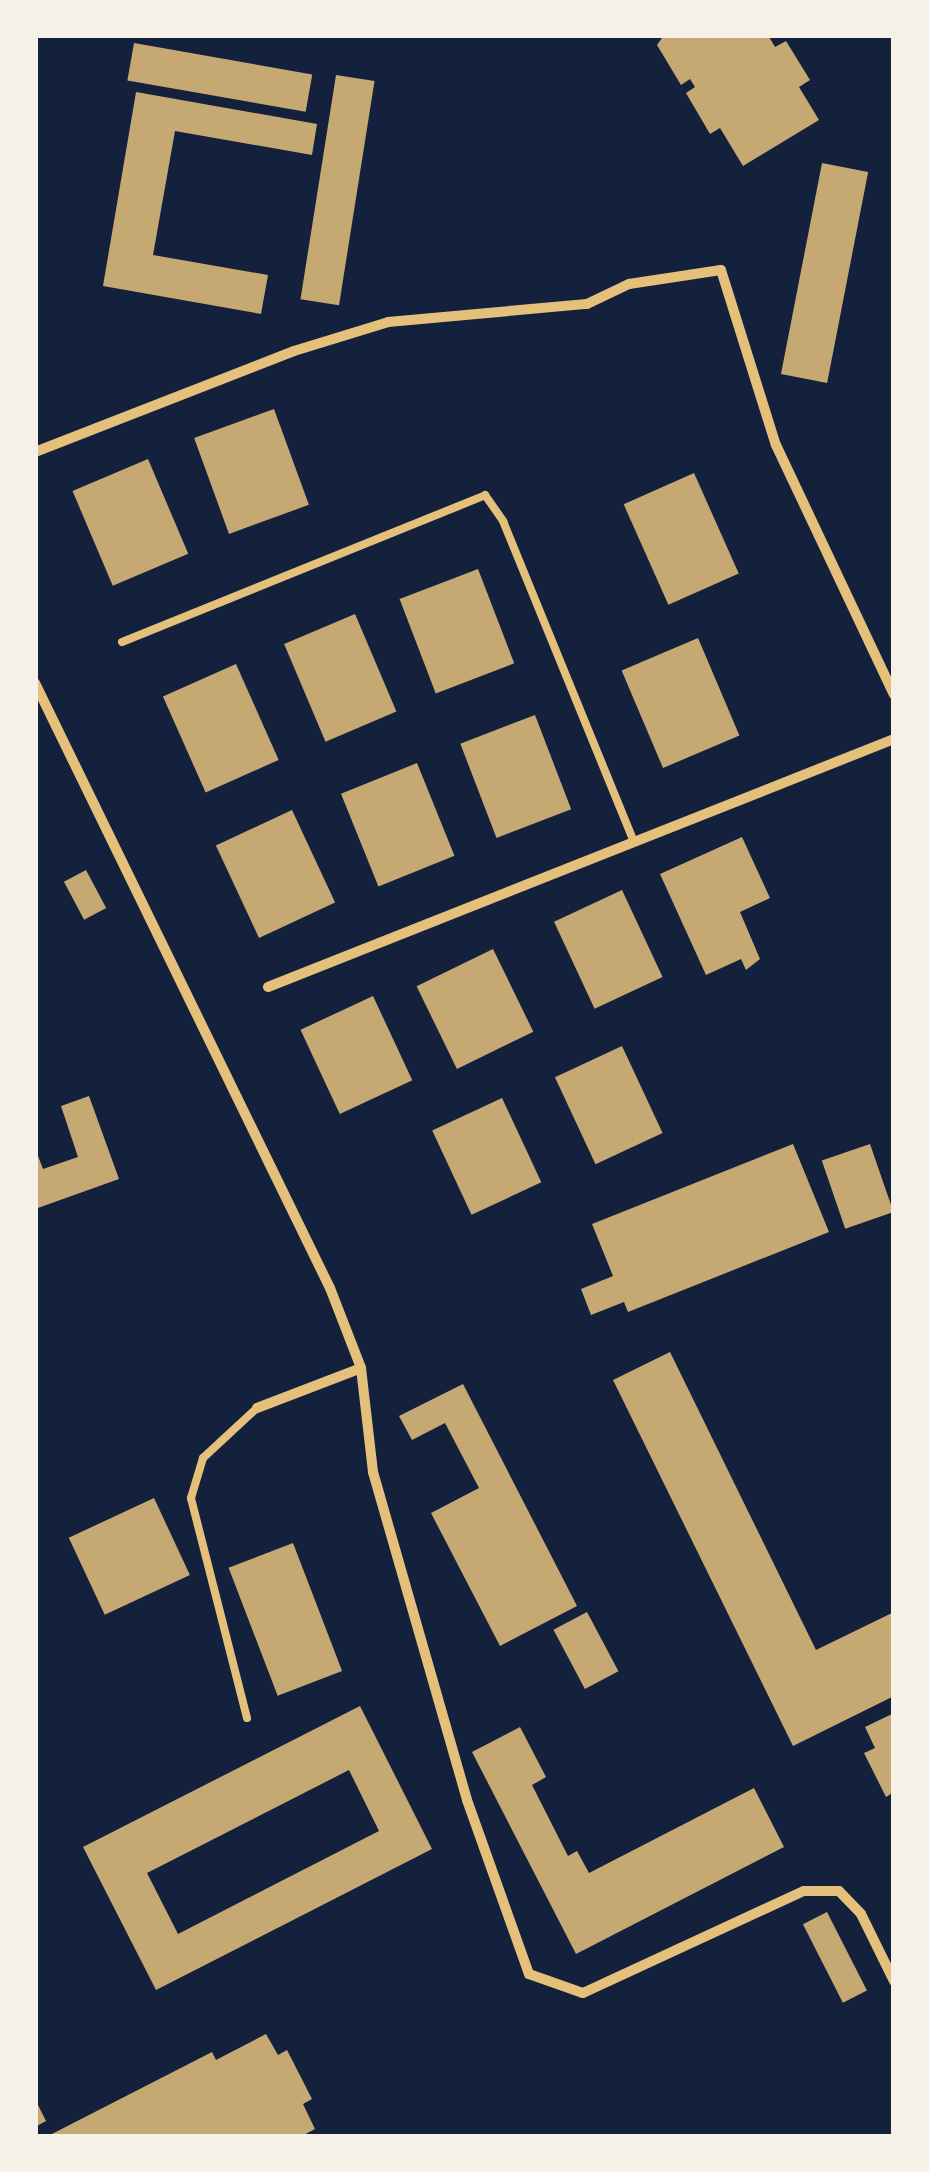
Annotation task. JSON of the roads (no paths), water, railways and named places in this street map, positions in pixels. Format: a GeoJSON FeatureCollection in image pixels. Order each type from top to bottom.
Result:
{"type":"FeatureCollection","features":[{"type":"Feature","properties":{"kind":"street"},"geometry":{"type":"LineString","coordinates":[[35,452],[294,351],[388,322],[587,304],[629,284],[721,270],[776,445],[894,695]]}},
{"type":"Feature","properties":{"kind":"street"},"geometry":{"type":"LineString","coordinates":[[35,683],[330,1288],[361,1368],[373,1472],[467,1800],[528,1974],[583,1993],[804,1891],[839,1891],[861,1914],[894,1981]]}},
{"type":"Feature","properties":{"kind":"street"},"geometry":{"type":"LineString","coordinates":[[268,987],[894,739]]}},
{"type":"Feature","properties":{"kind":"street"},"geometry":{"type":"LineString","coordinates":[[257,1408],[361,1368]]}},
{"type":"Feature","properties":{"kind":"lane"},"geometry":{"type":"LineString","coordinates":[[122,642],[484,495],[503,521],[634,842]]}},
{"type":"Feature","properties":{"kind":"lane"},"geometry":{"type":"LineString","coordinates":[[247,1718],[191,1498],[203,1458],[257,1408]]}}]}
